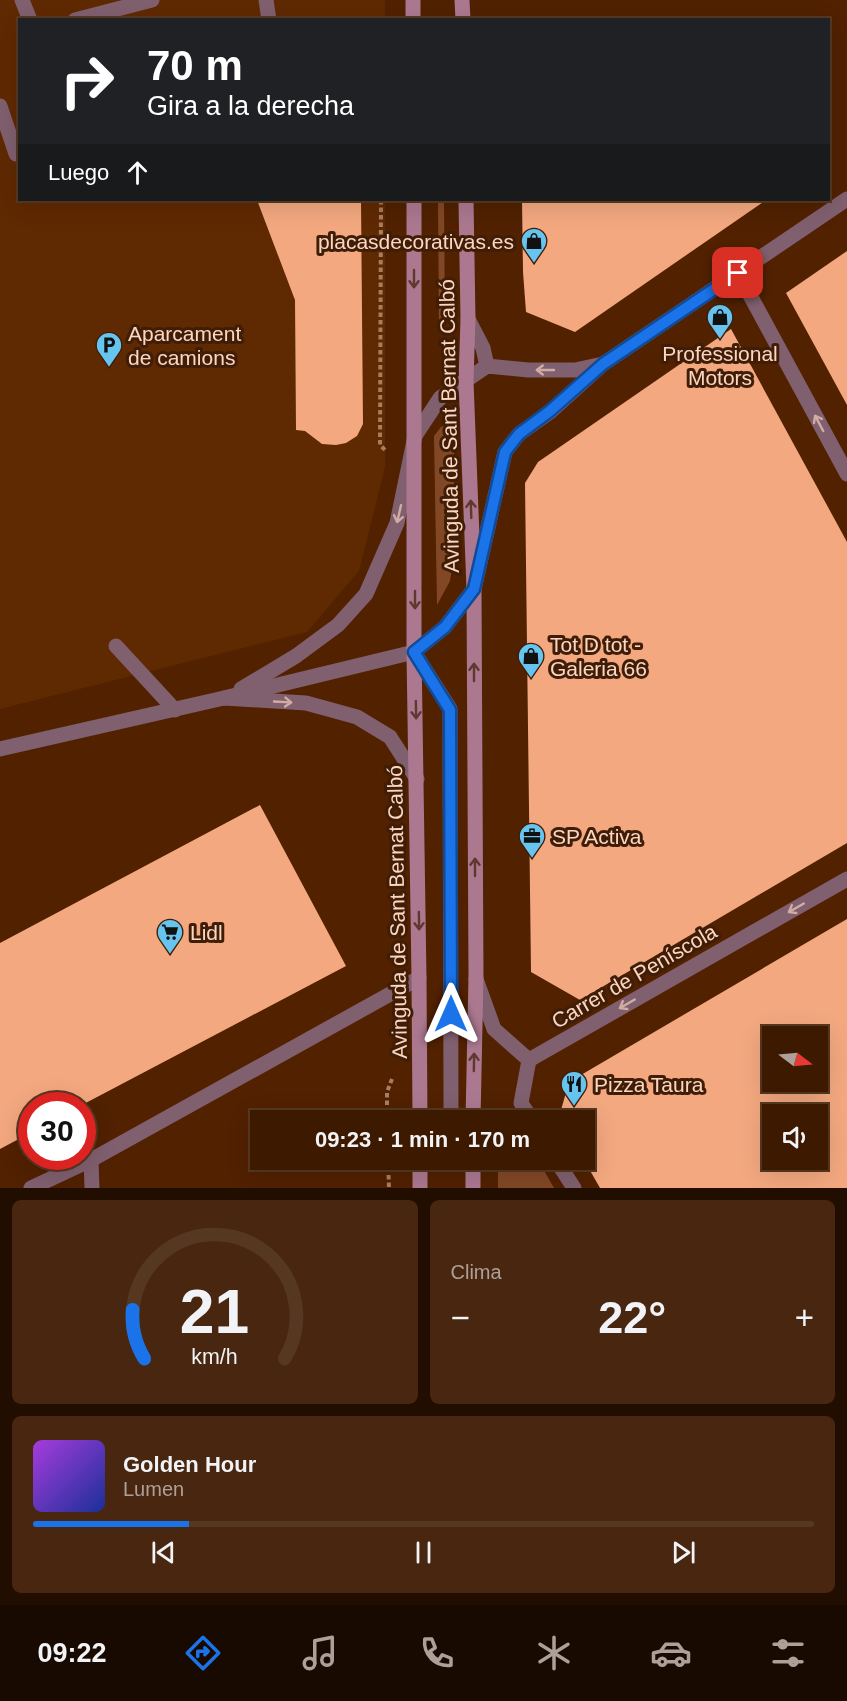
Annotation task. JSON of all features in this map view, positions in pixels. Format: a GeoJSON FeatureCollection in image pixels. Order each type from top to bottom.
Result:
{"type":"FeatureCollection","features":[{"type":"Feature","properties":{"kind":"main road"},"geometry":{"type":"LineString","coordinates":[[413,0],[413,18]]}},
{"type":"Feature","properties":{"kind":"main road"},"geometry":{"type":"LineString","coordinates":[[462,0],[463,18]]}},
{"type":"Feature","properties":{"kind":"main road","name":"Avinguda de Sant Bernat Calbó"},"geometry":{"type":"LineString","coordinates":[[414,201],[416,436],[414,652],[420,1110]]}},
{"type":"Feature","properties":{"kind":"main road","name":"Avinguda de Sant Bernat Calbó"},"geometry":{"type":"LineString","coordinates":[[466,201],[468,319],[466,381],[474,589],[476,977],[473,1110]]}},
{"type":"Feature","properties":{"kind":"main road"},"geometry":{"type":"LineString","coordinates":[[420,1170],[420,1188]]}},
{"type":"Feature","properties":{"kind":"main road"},"geometry":{"type":"LineString","coordinates":[[472,1170],[473,1188]]}},
{"type":"Feature","properties":{"kind":"street"},"geometry":{"type":"LineString","coordinates":[[22,0],[29,18]]}},
{"type":"Feature","properties":{"kind":"street"},"geometry":{"type":"LineString","coordinates":[[83,18],[152,0]]}},
{"type":"Feature","properties":{"kind":"street"},"geometry":{"type":"LineString","coordinates":[[266,0],[269,18]]}},
{"type":"Feature","properties":{"kind":"street"},"geometry":{"type":"LineString","coordinates":[[0,106],[18,153],[0,157]]}},
{"type":"Feature","properties":{"kind":"street"},"geometry":{"type":"LineString","coordinates":[[0,749],[175,710],[414,652],[445,627],[474,589],[505,452],[519,434],[550,411],[603,364],[847,199]]}},
{"type":"Feature","properties":{"kind":"street"},"geometry":{"type":"LineString","coordinates":[[738,273],[847,474]]}},
{"type":"Feature","properties":{"kind":"street"},"geometry":{"type":"LineString","coordinates":[[468,319],[483,348],[488,366]]}},
{"type":"Feature","properties":{"kind":"street"},"geometry":{"type":"LineString","coordinates":[[224,698],[296,656],[338,625],[366,594],[397,523],[416,436],[440,398],[488,366],[528,370],[575,370],[603,364]]}},
{"type":"Feature","properties":{"kind":"street"},"geometry":{"type":"LineString","coordinates":[[116,646],[175,710]]}},
{"type":"Feature","properties":{"kind":"street"},"geometry":{"type":"LineString","coordinates":[[414,652],[450,710],[452,1110]]}},
{"type":"Feature","properties":{"kind":"street"},"geometry":{"type":"LineString","coordinates":[[224,698],[306,703],[357,717],[390,737],[417,779]]}},
{"type":"Feature","properties":{"kind":"street","name":"Carrer de Peníscola"},"geometry":{"type":"LineString","coordinates":[[529,1060],[847,879]]}},
{"type":"Feature","properties":{"kind":"street"},"geometry":{"type":"LineString","coordinates":[[476,977],[494,1029],[529,1060],[521,1102],[526,1110]]}},
{"type":"Feature","properties":{"kind":"street"},"geometry":{"type":"LineString","coordinates":[[96,1157],[419,978]]}},
{"type":"Feature","properties":{"kind":"street"},"geometry":{"type":"LineString","coordinates":[[31,1188],[70,1170]]}},
{"type":"Feature","properties":{"kind":"street"},"geometry":{"type":"LineString","coordinates":[[91,1170],[92,1188]]}},
{"type":"Feature","properties":{"kind":"street"},"geometry":{"type":"LineString","coordinates":[[562,1170],[574,1188]]}},
{"type":"Feature","properties":{"kind":"path"},"geometry":{"type":"LineString","coordinates":[[388,1170],[389,1188]]}},
{"type":"Feature","properties":{"kind":"shaded area"},"geometry":{"type":"Polygon","coordinates":[[[0,0],[385,0],[385,18],[18,18],[18,201],[385,201],[385,467],[359,571],[307,632],[0,709],[0,0]]]}},
{"type":"Feature","properties":{"kind":"shaded area"},"geometry":{"type":"Polygon","coordinates":[[[438,201],[444,201],[445,327],[439,327],[438,201]]]}},
{"type":"Feature","properties":{"kind":"shaded area"},"geometry":{"type":"Polygon","coordinates":[[[447,424],[454,428],[454,555],[450,581],[437,605],[434,436],[441,427],[447,424]]]}},
{"type":"Feature","properties":{"kind":"shaded area"},"geometry":{"type":"Polygon","coordinates":[[[498,1170],[544,1170],[554,1188],[498,1188],[498,1170]]]}},
{"type":"Feature","properties":{"kind":"building"},"geometry":{"type":"Polygon","coordinates":[[[257,201],[361,201],[363,424],[357,436],[346,443],[322,444],[305,431],[296,430],[295,300],[257,201]]]}},
{"type":"Feature","properties":{"kind":"building"},"geometry":{"type":"Polygon","coordinates":[[[522,201],[765,201],[575,332],[526,312],[522,201]]]}},
{"type":"Feature","properties":{"kind":"building"},"geometry":{"type":"Polygon","coordinates":[[[847,251],[847,405],[786,293],[847,251]]]}},
{"type":"Feature","properties":{"kind":"building"},"geometry":{"type":"Polygon","coordinates":[[[731,329],[847,542],[847,843],[580,1000],[531,972],[525,483],[538,462],[731,329]]]}},
{"type":"Feature","properties":{"kind":"building","name":"Lidl"},"geometry":{"type":"Polygon","coordinates":[[[260,805],[346,966],[96,1098],[96,1092],[18,1092],[18,1139],[0,1149],[0,943],[260,805]]]}},
{"type":"Feature","properties":{"kind":"building"},"geometry":{"type":"Polygon","coordinates":[[[847,919],[847,1188],[600,1188],[590,1170],[595,1170],[595,1110],[561,1110],[569,1082],[847,919]]]}},
{"type":"Feature","properties":{"kind":"place","name":"placasdecorativas.es"},"geometry":{"type":"Point","coordinates":[534,264]}},
{"type":"Feature","properties":{"kind":"place","name":"Professional Motors"},"geometry":{"type":"Point","coordinates":[720,340]}},
{"type":"Feature","properties":{"kind":"place","name":"Aparcament de camions"},"geometry":{"type":"Point","coordinates":[109,368]}},
{"type":"Feature","properties":{"kind":"place","name":"Tot D tot - Galeria 66"},"geometry":{"type":"Point","coordinates":[531,679]}},
{"type":"Feature","properties":{"kind":"place","name":"SP Activa"},"geometry":{"type":"Point","coordinates":[532,859]}},
{"type":"Feature","properties":{"kind":"place","name":"Lidl"},"geometry":{"type":"Point","coordinates":[170,955]}},
{"type":"Feature","properties":{"kind":"place","name":"Pizza Taura"},"geometry":{"type":"Point","coordinates":[574,1107]}},
{"type":"Feature","properties":{"kind":"route"},"geometry":{"type":"LineString","coordinates":[[451,1014],[450,710],[414,652],[445,627],[474,589],[505,452],[519,434],[550,411],[603,364],[738,273]]}}]}
